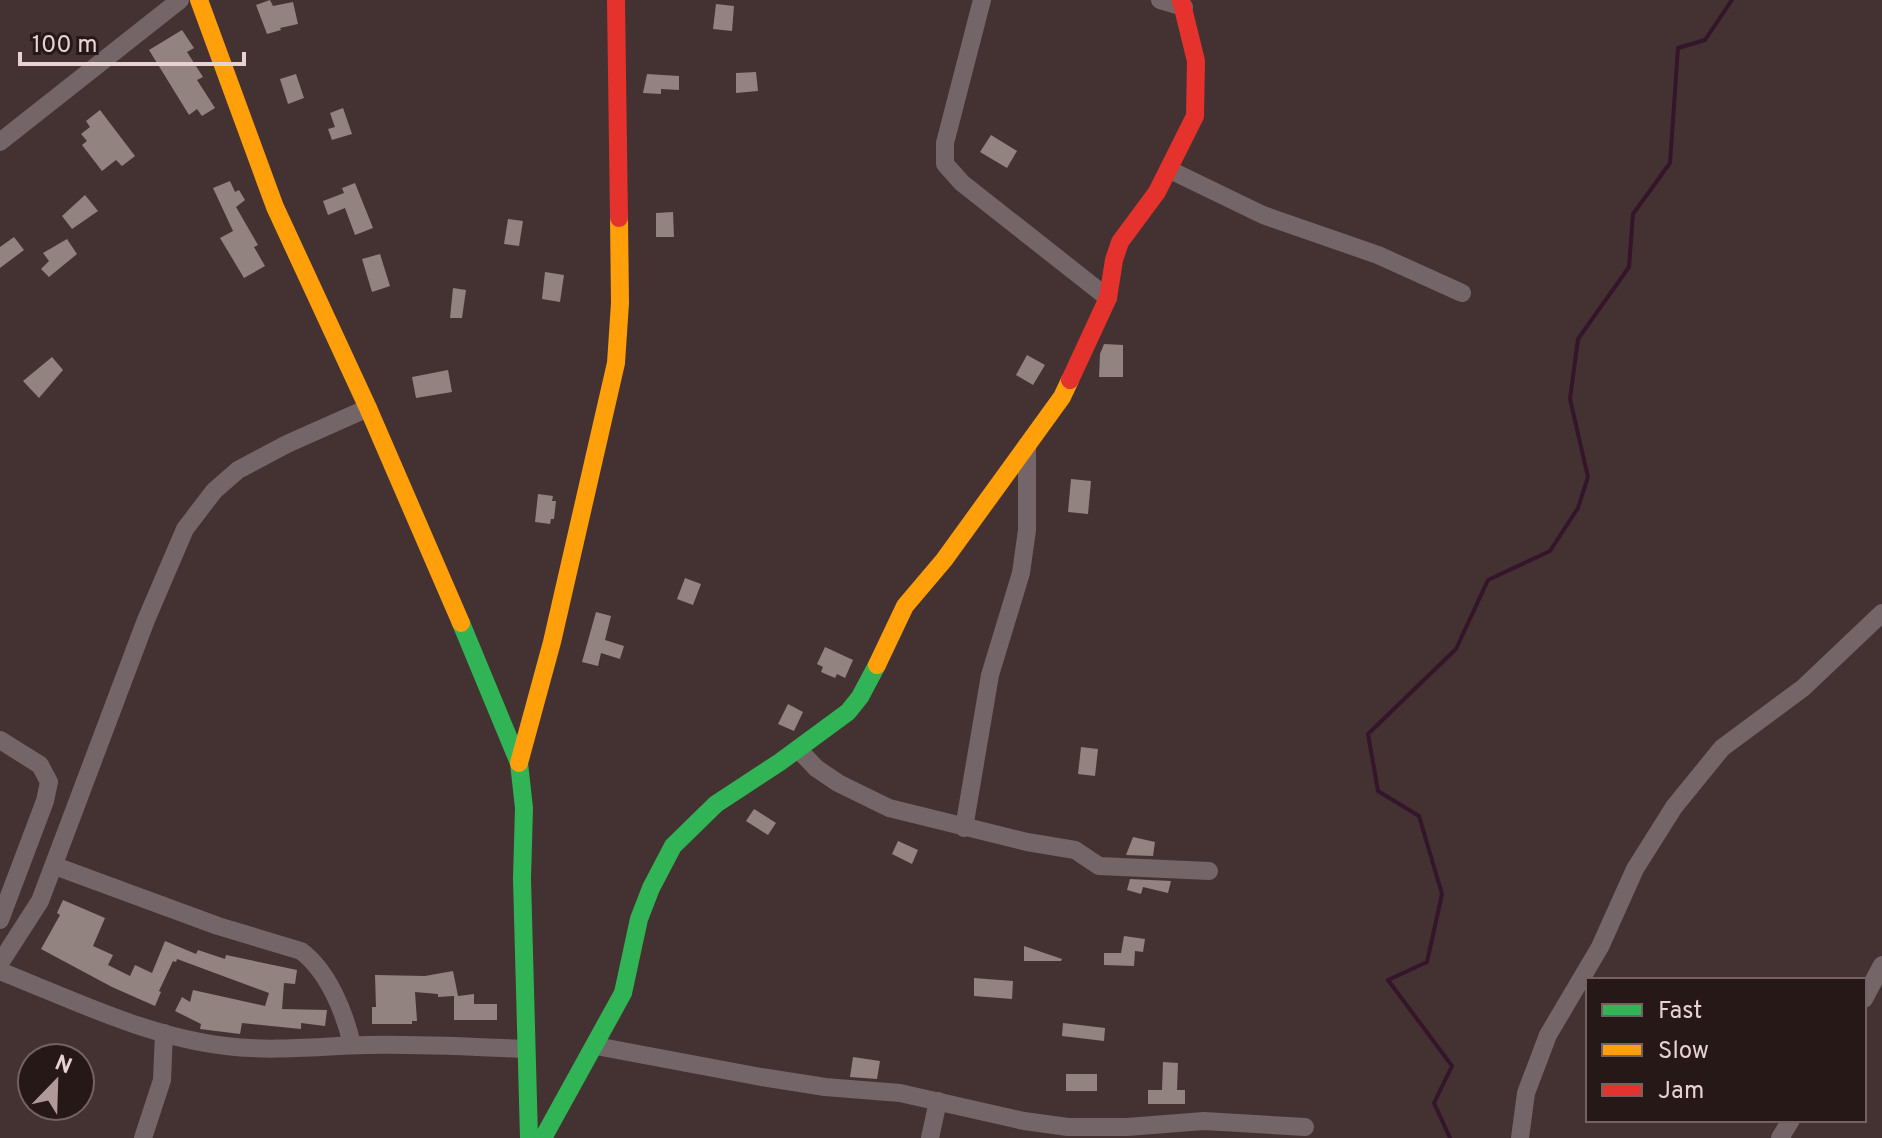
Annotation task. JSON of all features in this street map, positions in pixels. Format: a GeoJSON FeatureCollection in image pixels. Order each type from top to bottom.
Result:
{"type":"FeatureCollection","features":[{"type":"Feature","properties":{"kind":"street"},"geometry":{"type":"LineString","coordinates":[[2,138],[180,0]]}},
{"type":"Feature","properties":{"kind":"street"},"geometry":{"type":"LineString","coordinates":[[199,0],[275,207],[368,408],[494,698],[519,763],[524,808],[522,879],[529,1138]]}},
{"type":"Feature","properties":{"kind":"street"},"geometry":{"type":"LineString","coordinates":[[519,763],[552,642],[616,363],[621,259],[616,0]]}},
{"type":"Feature","properties":{"kind":"street"},"geometry":{"type":"LineString","coordinates":[[982,0],[945,143],[945,164],[962,183],[1108,298]]}},
{"type":"Feature","properties":{"kind":"street"},"geometry":{"type":"LineString","coordinates":[[543,1138],[623,993],[639,919],[668,854],[687,830],[716,804],[836,722],[860,697],[905,606],[944,560],[1062,397],[1108,298],[1120,242],[1157,192],[1192,125],[1197,100],[1196,61],[1182,4],[1160,0]]}},
{"type":"Feature","properties":{"kind":"street"},"geometry":{"type":"LineString","coordinates":[[1170,170],[1263,215],[1378,255],[1462,293]]}},
{"type":"Feature","properties":{"kind":"street"},"geometry":{"type":"LineString","coordinates":[[0,963],[40,901],[135,647],[190,522],[214,491],[238,470],[368,408]]}},
{"type":"Feature","properties":{"kind":"street"},"geometry":{"type":"LineString","coordinates":[[964,828],[990,675],[1021,573],[1027,530],[1027,445]]}},
{"type":"Feature","properties":{"kind":"street"},"geometry":{"type":"LineString","coordinates":[[1520,1138],[1526,1093],[1548,1035],[1600,947],[1635,869],[1674,807],[1722,748],[1803,688],[1882,613]]}},
{"type":"Feature","properties":{"kind":"street"},"geometry":{"type":"LineString","coordinates":[[0,740],[40,765],[49,782],[45,801],[0,920]]}},
{"type":"Feature","properties":{"kind":"street"},"geometry":{"type":"LineString","coordinates":[[798,749],[816,768],[864,798],[889,808],[964,828],[1075,850],[1092,863],[1105,867],[1209,871]]}},
{"type":"Feature","properties":{"kind":"street"},"geometry":{"type":"LineString","coordinates":[[55,866],[218,926],[301,951],[310,959],[337,1000],[347,1021],[352,1045]]}},
{"type":"Feature","properties":{"kind":"street"},"geometry":{"type":"LineString","coordinates":[[1866,995],[1882,965]]}},
{"type":"Feature","properties":{"kind":"street"},"geometry":{"type":"LineString","coordinates":[[0,971],[164,1033],[226,1046],[262,1049],[352,1045],[526,1049]]}},
{"type":"Feature","properties":{"kind":"street"},"geometry":{"type":"LineString","coordinates":[[143,1138],[162,1080],[164,1033]]}},
{"type":"Feature","properties":{"kind":"street"},"geometry":{"type":"LineString","coordinates":[[596,1046],[825,1087],[900,1093],[1024,1121],[1068,1127],[1104,1128],[1204,1121],[1305,1127]]}},
{"type":"Feature","properties":{"kind":"street"},"geometry":{"type":"LineString","coordinates":[[930,1138],[938,1101]]}},
{"type":"Feature","properties":{"kind":"building"},"geometry":{"type":"Polygon","coordinates":[[[270,0],[273,6],[293,2],[298,24],[267,34],[256,5],[270,0]]]}},
{"type":"Feature","properties":{"kind":"building"},"geometry":{"type":"Polygon","coordinates":[[[716,4],[734,6],[732,31],[713,29],[716,4]]]}},
{"type":"Feature","properties":{"kind":"building"},"geometry":{"type":"Polygon","coordinates":[[[182,30],[194,48],[187,52],[203,77],[197,80],[215,108],[202,116],[197,109],[189,115],[149,50],[182,30]]]}},
{"type":"Feature","properties":{"kind":"building"},"geometry":{"type":"Polygon","coordinates":[[[756,72],[758,91],[736,93],[736,73],[756,72]]]}},
{"type":"Feature","properties":{"kind":"building"},"geometry":{"type":"Polygon","coordinates":[[[296,74],[304,98],[288,104],[280,79],[296,74]]]}},
{"type":"Feature","properties":{"kind":"building"},"geometry":{"type":"Polygon","coordinates":[[[647,74],[679,76],[679,90],[661,89],[661,94],[643,93],[647,74]]]}},
{"type":"Feature","properties":{"kind":"building"},"geometry":{"type":"Polygon","coordinates":[[[343,108],[352,134],[332,140],[328,129],[335,127],[330,113],[343,108]]]}},
{"type":"Feature","properties":{"kind":"building"},"geometry":{"type":"Polygon","coordinates":[[[100,110],[135,156],[122,166],[116,160],[102,171],[82,145],[87,141],[81,134],[90,127],[86,121],[100,110]]]}},
{"type":"Feature","properties":{"kind":"building"},"geometry":{"type":"Polygon","coordinates":[[[991,135],[1017,151],[1007,168],[980,152],[991,135]]]}},
{"type":"Feature","properties":{"kind":"building"},"geometry":{"type":"Polygon","coordinates":[[[230,181],[235,192],[239,190],[245,200],[236,207],[258,245],[254,247],[265,266],[244,278],[220,238],[233,231],[213,188],[230,181]]]}},
{"type":"Feature","properties":{"kind":"building"},"geometry":{"type":"Polygon","coordinates":[[[355,183],[373,228],[355,235],[345,208],[328,215],[323,201],[344,193],[342,188],[355,183]]]}},
{"type":"Feature","properties":{"kind":"building"},"geometry":{"type":"Polygon","coordinates":[[[85,195],[98,211],[72,229],[62,216],[85,195]]]}},
{"type":"Feature","properties":{"kind":"building"},"geometry":{"type":"Polygon","coordinates":[[[673,212],[674,237],[656,237],[656,213],[673,212]]]}},
{"type":"Feature","properties":{"kind":"building"},"geometry":{"type":"Polygon","coordinates":[[[508,219],[523,221],[519,246],[504,244],[508,219]]]}},
{"type":"Feature","properties":{"kind":"building"},"geometry":{"type":"Polygon","coordinates":[[[14,237],[24,250],[0,268],[0,247],[14,237]]]}},
{"type":"Feature","properties":{"kind":"building"},"geometry":{"type":"Polygon","coordinates":[[[67,239],[77,254],[49,277],[41,269],[49,261],[43,253],[67,239]]]}},
{"type":"Feature","properties":{"kind":"building"},"geometry":{"type":"Polygon","coordinates":[[[380,254],[390,286],[372,292],[362,259],[380,254]]]}},
{"type":"Feature","properties":{"kind":"building"},"geometry":{"type":"Polygon","coordinates":[[[545,272],[564,275],[560,302],[542,299],[545,272]]]}},
{"type":"Feature","properties":{"kind":"building"},"geometry":{"type":"Polygon","coordinates":[[[453,288],[466,290],[462,318],[450,318],[453,288]]]}},
{"type":"Feature","properties":{"kind":"building"},"geometry":{"type":"Polygon","coordinates":[[[1104,344],[1123,345],[1123,377],[1099,377],[1100,354],[1104,344]]]}},
{"type":"Feature","properties":{"kind":"building"},"geometry":{"type":"Polygon","coordinates":[[[1027,355],[1045,365],[1033,385],[1016,375],[1027,355]]]}},
{"type":"Feature","properties":{"kind":"building"},"geometry":{"type":"Polygon","coordinates":[[[52,357],[63,370],[39,398],[23,381],[52,357]]]}},
{"type":"Feature","properties":{"kind":"building"},"geometry":{"type":"Polygon","coordinates":[[[448,370],[452,392],[416,398],[412,377],[448,370]]]}},
{"type":"Feature","properties":{"kind":"building"},"geometry":{"type":"Polygon","coordinates":[[[1071,479],[1091,481],[1088,514],[1068,512],[1071,479]]]}},
{"type":"Feature","properties":{"kind":"building"},"geometry":{"type":"Polygon","coordinates":[[[538,494],[553,496],[552,501],[556,501],[554,519],[550,524],[535,522],[538,494]]]}},
{"type":"Feature","properties":{"kind":"building"},"geometry":{"type":"Polygon","coordinates":[[[685,578],[701,584],[693,605],[677,599],[685,578]]]}},
{"type":"Feature","properties":{"kind":"building"},"geometry":{"type":"Polygon","coordinates":[[[596,612],[611,616],[605,640],[624,646],[620,659],[601,653],[598,666],[582,662],[596,612]]]}},
{"type":"Feature","properties":{"kind":"building"},"geometry":{"type":"Polygon","coordinates":[[[825,647],[853,660],[845,678],[837,674],[835,678],[821,672],[823,667],[817,664],[825,647]]]}},
{"type":"Feature","properties":{"kind":"building"},"geometry":{"type":"Polygon","coordinates":[[[788,704],[803,712],[794,731],[778,724],[788,704]]]}},
{"type":"Feature","properties":{"kind":"building"},"geometry":{"type":"Polygon","coordinates":[[[1081,747],[1098,749],[1095,776],[1078,774],[1081,747]]]}},
{"type":"Feature","properties":{"kind":"building"},"geometry":{"type":"Polygon","coordinates":[[[754,809],[776,823],[768,835],[746,821],[754,809]]]}},
{"type":"Feature","properties":{"kind":"building"},"geometry":{"type":"Polygon","coordinates":[[[1133,837],[1155,842],[1153,856],[1126,855],[1133,837]]]}},
{"type":"Feature","properties":{"kind":"building"},"geometry":{"type":"Polygon","coordinates":[[[898,841],[918,850],[912,864],[892,854],[898,841]]]}},
{"type":"Feature","properties":{"kind":"building"},"geometry":{"type":"Polygon","coordinates":[[[1130,879],[1171,881],[1168,893],[1143,887],[1141,894],[1127,890],[1130,879]]]}},
{"type":"Feature","properties":{"kind":"building"},"geometry":{"type":"Polygon","coordinates":[[[63,900],[105,918],[93,946],[113,955],[108,965],[130,976],[135,965],[152,973],[165,941],[196,954],[198,950],[225,959],[226,955],[297,970],[295,984],[284,983],[282,1009],[327,1010],[325,1026],[301,1023],[301,1029],[242,1023],[240,1034],[200,1029],[201,1024],[175,1011],[182,997],[190,1002],[193,990],[265,1006],[269,993],[177,959],[173,961],[155,1006],[112,987],[41,949],[60,915],[57,913],[63,900]]]}},
{"type":"Feature","properties":{"kind":"building"},"geometry":{"type":"Polygon","coordinates":[[[1124,936],[1145,939],[1143,952],[1135,951],[1134,966],[1104,965],[1104,953],[1121,953],[1124,936]]]}},
{"type":"Feature","properties":{"kind":"building"},"geometry":{"type":"Polygon","coordinates":[[[1024,946],[1062,959],[1024,961],[1024,946]]]}},
{"type":"Feature","properties":{"kind":"building"},"geometry":{"type":"Polygon","coordinates":[[[453,971],[458,996],[474,994],[474,1004],[497,1004],[497,1020],[454,1020],[454,996],[438,997],[438,994],[415,992],[417,1021],[412,1021],[412,1024],[372,1024],[372,1007],[376,1007],[375,975],[425,976],[453,971]]]}},
{"type":"Feature","properties":{"kind":"building"},"geometry":{"type":"Polygon","coordinates":[[[974,978],[1013,981],[1012,999],[974,996],[974,978]]]}},
{"type":"Feature","properties":{"kind":"building"},"geometry":{"type":"Polygon","coordinates":[[[1063,1023],[1105,1028],[1104,1041],[1062,1036],[1063,1023]]]}},
{"type":"Feature","properties":{"kind":"building"},"geometry":{"type":"Polygon","coordinates":[[[853,1057],[880,1061],[877,1079],[850,1077],[853,1057]]]}},
{"type":"Feature","properties":{"kind":"building"},"geometry":{"type":"Polygon","coordinates":[[[1163,1062],[1178,1063],[1177,1090],[1185,1090],[1185,1104],[1148,1104],[1148,1090],[1162,1090],[1163,1062]]]}},
{"type":"Feature","properties":{"kind":"building"},"geometry":{"type":"Polygon","coordinates":[[[1066,1074],[1097,1074],[1097,1091],[1066,1091],[1066,1074]]]}},
{"type":"Feature","properties":{"kind":"waterway"},"geometry":{"type":"LineString","coordinates":[[1450,1138],[1434,1103],[1452,1066],[1388,980],[1427,962],[1442,894],[1419,816],[1378,791],[1368,734],[1456,649],[1488,580],[1550,551],[1578,508],[1588,477],[1570,399],[1578,339],[1629,267],[1633,214],[1670,163],[1678,48],[1705,40],[1732,0]]}},
{"type":"Feature","properties":{"kind":"traffic: fast"},"geometry":{"type":"LineString","coordinates":[[461,623],[519,763],[524,808],[522,879],[529,1138]]}},
{"type":"Feature","properties":{"kind":"traffic: fast"},"geometry":{"type":"LineString","coordinates":[[543,1138],[623,993],[639,919],[673,846],[716,804],[848,712],[877,665]]}},
{"type":"Feature","properties":{"kind":"traffic: slow"},"geometry":{"type":"LineString","coordinates":[[199,0],[275,207],[368,408],[461,623]]}},
{"type":"Feature","properties":{"kind":"traffic: slow"},"geometry":{"type":"LineString","coordinates":[[519,763],[552,642],[616,363],[620,303],[619,218]]}},
{"type":"Feature","properties":{"kind":"traffic: slow"},"geometry":{"type":"LineString","coordinates":[[877,665],[905,606],[944,560],[1062,397],[1070,380]]}},
{"type":"Feature","properties":{"kind":"traffic: jam"},"geometry":{"type":"LineString","coordinates":[[616,0],[619,218]]}},
{"type":"Feature","properties":{"kind":"traffic: jam"},"geometry":{"type":"LineString","coordinates":[[1070,380],[1108,298],[1120,242],[1157,192],[1195,116],[1196,61],[1181,0]]}}]}
